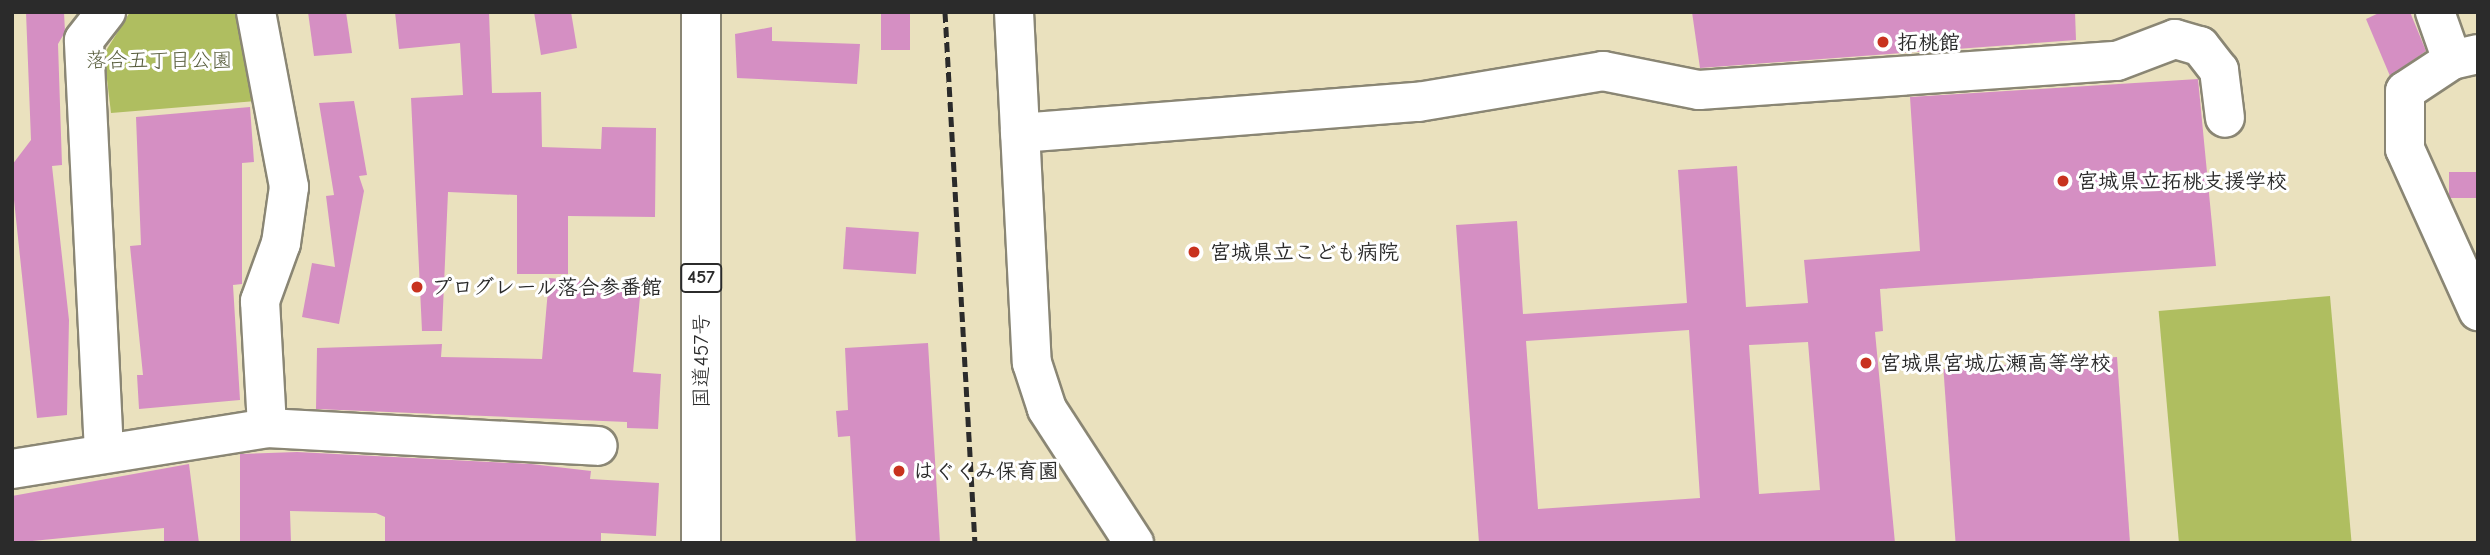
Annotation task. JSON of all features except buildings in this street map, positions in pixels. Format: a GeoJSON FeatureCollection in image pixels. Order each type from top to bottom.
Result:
{"type":"FeatureCollection","features":[{"type":"Feature","properties":{"kind":"main road"},"geometry":{"type":"LineString","coordinates":[[104,452],[84,40],[106,12]]}},
{"type":"Feature","properties":{"kind":"main road"},"geometry":{"type":"LineString","coordinates":[[256,12],[289,187],[281,243],[260,301],[267,428]]}},
{"type":"Feature","properties":{"kind":"main road","name":"国道457号"},"geometry":{"type":"LineString","coordinates":[[701,12],[701,543]]}},
{"type":"Feature","properties":{"kind":"main road"},"geometry":{"type":"LineString","coordinates":[[1014,12],[1032,363],[1047,409],[1134,543]]}},
{"type":"Feature","properties":{"kind":"main road"},"geometry":{"type":"LineString","coordinates":[[2435,12],[2465,57],[2405,91],[2405,149],[2478,311]]}},
{"type":"Feature","properties":{"kind":"main road"},"geometry":{"type":"LineString","coordinates":[[1020,133],[1418,102],[1604,71],[1699,90],[2117,61],[2175,39],[2200,46],[2219,70],[2225,118]]}},
{"type":"Feature","properties":{"kind":"main road"},"geometry":{"type":"LineString","coordinates":[[12,469],[104,452],[267,428],[598,446]]}},
{"type":"Feature","properties":{"kind":"green space","name":"落合五丁目公園"},"geometry":{"type":"Polygon","coordinates":[[[130,12],[243,12],[257,101],[111,113],[104,54],[130,12]]]}},
{"type":"Feature","properties":{"kind":"green space"},"geometry":{"type":"Polygon","coordinates":[[[2330,296],[2352,543],[2179,543],[2159,311],[2330,296]]]}},
{"type":"Feature","properties":{"kind":"railway"},"geometry":{"type":"LineString","coordinates":[[945,12],[975,543]]}},
{"type":"Feature","properties":{"kind":"place","name":"拓桃館"},"geometry":{"type":"Point","coordinates":[1883,42]}},
{"type":"Feature","properties":{"kind":"place","name":"宮城県立拓桃支援学校"},"geometry":{"type":"Point","coordinates":[2063,181]}},
{"type":"Feature","properties":{"kind":"place","name":"宮城県立こども病院"},"geometry":{"type":"Point","coordinates":[1194,252]}},
{"type":"Feature","properties":{"kind":"place","name":"プログレール落合参番館"},"geometry":{"type":"Point","coordinates":[417,287]}},
{"type":"Feature","properties":{"kind":"place","name":"宮城県宮城広瀬高等学校"},"geometry":{"type":"Point","coordinates":[1866,363]}},
{"type":"Feature","properties":{"kind":"place","name":"はぐくみ保育園"},"geometry":{"type":"Point","coordinates":[899,471]}}]}
